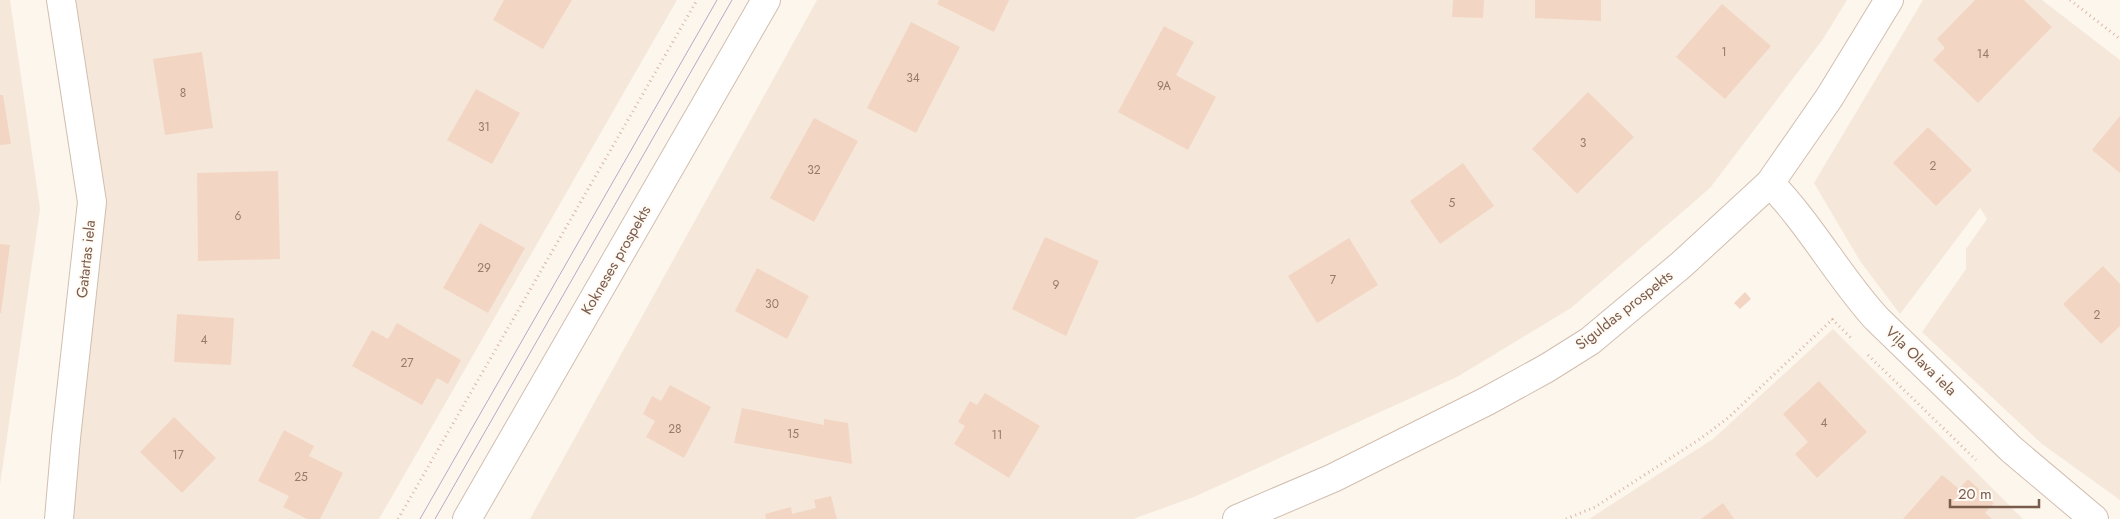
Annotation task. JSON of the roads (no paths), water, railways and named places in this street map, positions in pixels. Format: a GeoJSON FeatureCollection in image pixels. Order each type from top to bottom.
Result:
{"type":"FeatureCollection","features":[{"type":"Feature","properties":{"kind":"street","name":"Gatartas iela"},"geometry":{"type":"LineString","coordinates":[[59,519],[92,202],[61,0]]}},
{"type":"Feature","properties":{"kind":"street","name":"Kokneses prospekts"},"geometry":{"type":"LineString","coordinates":[[467,519],[766,0]]}},
{"type":"Feature","properties":{"kind":"street","name":"Siguldas prospekts"},"geometry":{"type":"LineString","coordinates":[[1237,519],[1333,478],[1487,401],[1547,368],[1590,341],[1681,265],[1770,183],[1829,98],[1889,0]]}},
{"type":"Feature","properties":{"kind":"street","name":"Viļa Olava iela"},"geometry":{"type":"LineString","coordinates":[[1770,183],[1787,200],[1856,296],[1876,318],[2011,449],[2094,519]]}},
{"type":"Feature","properties":{"kind":"tram line"},"geometry":{"type":"LineString","coordinates":[[420,519],[717,0]]}},
{"type":"Feature","properties":{"kind":"tram line"},"geometry":{"type":"LineString","coordinates":[[435,519],[732,0]]}}]}
